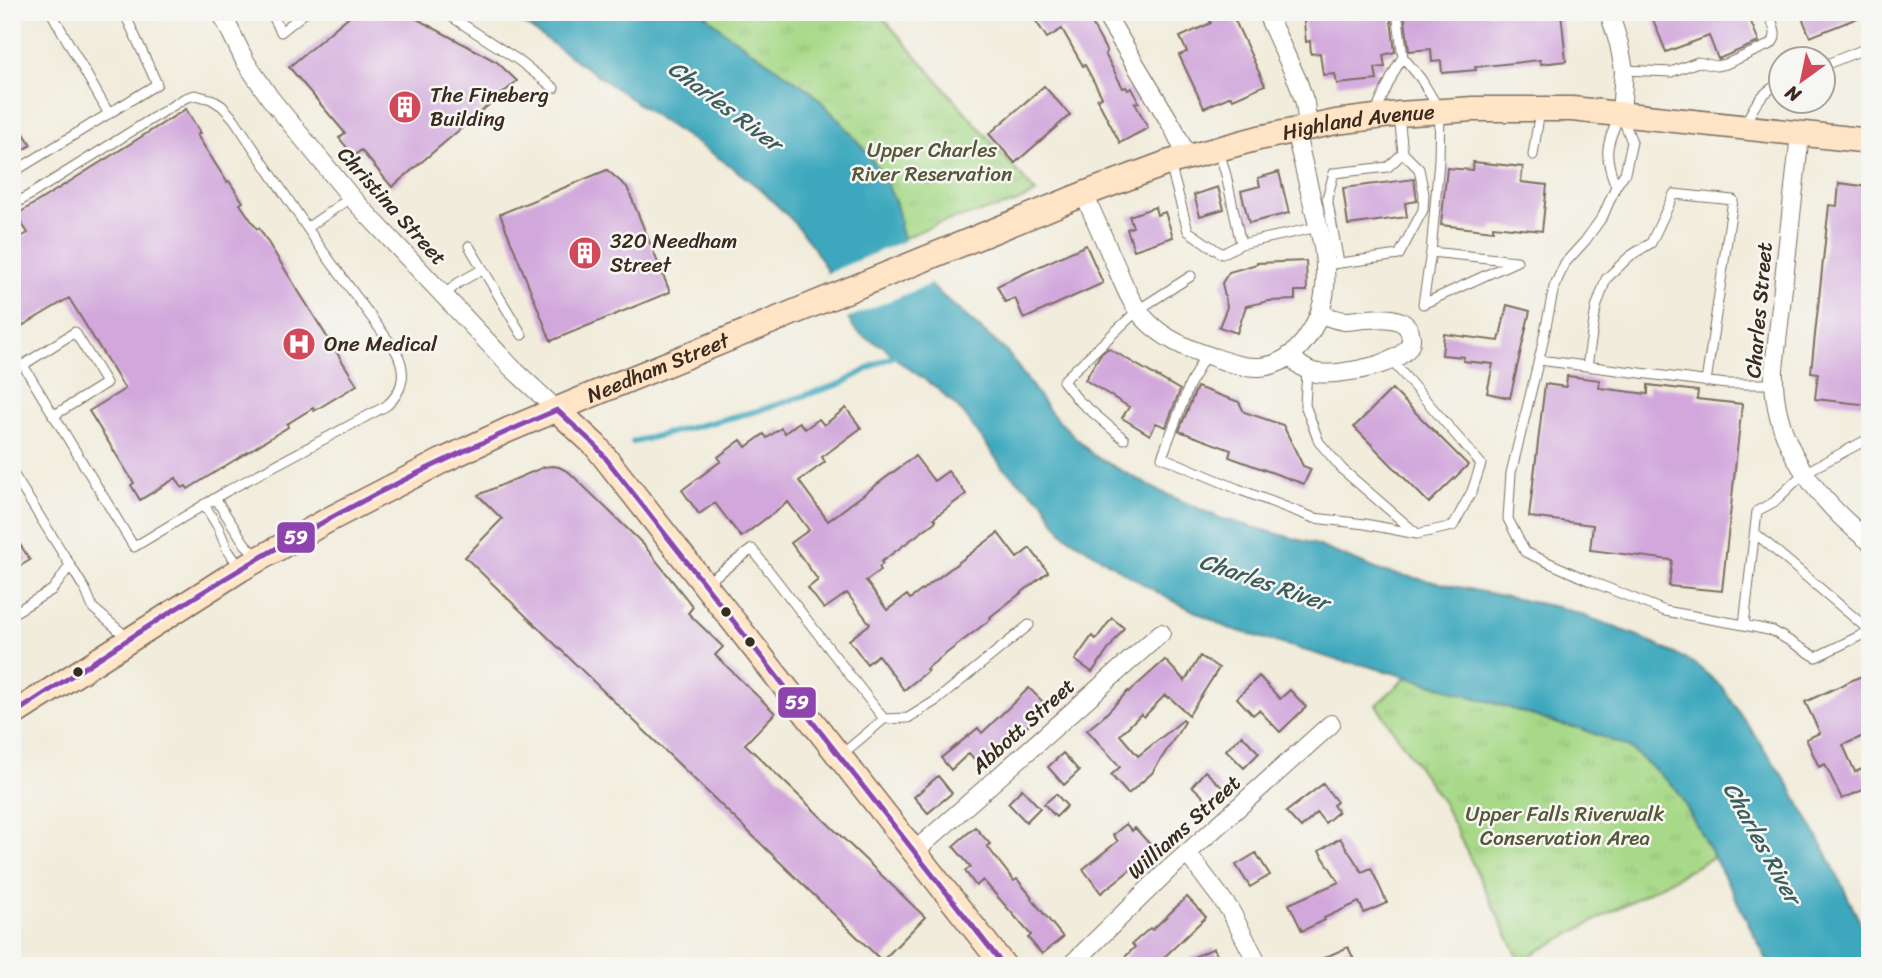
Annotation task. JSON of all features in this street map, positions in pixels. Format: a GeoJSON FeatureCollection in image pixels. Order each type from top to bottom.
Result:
{"type":"FeatureCollection","features":[{"type":"Feature","properties":{"kind":"main road","name":"Highland Avenue"},"geometry":{"type":"LineString","coordinates":[[873,281],[1084,194],[1178,160],[1301,129],[1373,117],[1440,111],[1572,109],[1870,141]]}},
{"type":"Feature","properties":{"kind":"main road","name":"Needham Street"},"geometry":{"type":"LineString","coordinates":[[12,715],[250,564],[421,472],[508,430],[873,281]]}},
{"type":"Feature","properties":{"kind":"main road"},"geometry":{"type":"LineString","coordinates":[[556,410],[596,446],[1004,966]]}},
{"type":"Feature","properties":{"kind":"street","name":"Christina Street"},"geometry":{"type":"LineString","coordinates":[[221,12],[245,61],[265,92],[351,197],[512,368],[556,410]]}},
{"type":"Feature","properties":{"kind":"street"},"geometry":{"type":"LineString","coordinates":[[1104,12],[1174,129],[1178,160]]}},
{"type":"Feature","properties":{"kind":"street"},"geometry":{"type":"LineString","coordinates":[[1084,194],[1138,310],[1145,320],[1161,333],[1205,355],[1235,364],[1270,366],[1290,355],[1307,337],[1320,313],[1332,264],[1318,227],[1301,129],[1305,103],[1266,12]]}},
{"type":"Feature","properties":{"kind":"street"},"geometry":{"type":"LineString","coordinates":[[1609,12],[1624,70],[1621,114]]}},
{"type":"Feature","properties":{"kind":"street","name":"Charles Street"},"geometry":{"type":"LineString","coordinates":[[1800,134],[1774,384],[1775,399],[1782,428],[1804,473],[1838,514],[1870,542]]}},
{"type":"Feature","properties":{"kind":"street"},"geometry":{"type":"LineString","coordinates":[[1290,355],[1307,370],[1338,373],[1391,360],[1403,353],[1410,343],[1409,331],[1399,322],[1385,317],[1340,320],[1320,313]]}},
{"type":"Feature","properties":{"kind":"street","name":"Abbott Street"},"geometry":{"type":"LineString","coordinates":[[914,852],[1161,633]]}},
{"type":"Feature","properties":{"kind":"street","name":"Williams Street"},"geometry":{"type":"LineString","coordinates":[[1070,966],[1187,853],[1331,723]]}},
{"type":"Feature","properties":{"kind":"street"},"geometry":{"type":"LineString","coordinates":[[1187,853],[1230,910],[1259,966]]}},
{"type":"Feature","properties":{"kind":"lane"},"geometry":{"type":"LineString","coordinates":[[12,16],[17,12]]}},
{"type":"Feature","properties":{"kind":"lane"},"geometry":{"type":"LineString","coordinates":[[51,12],[109,114]]}},
{"type":"Feature","properties":{"kind":"lane"},"geometry":{"type":"LineString","coordinates":[[12,173],[157,84],[124,12]]}},
{"type":"Feature","properties":{"kind":"lane"},"geometry":{"type":"LineString","coordinates":[[271,12],[281,32],[306,12]]}},
{"type":"Feature","properties":{"kind":"lane"},"geometry":{"type":"LineString","coordinates":[[444,12],[519,60],[554,88]]}},
{"type":"Feature","properties":{"kind":"lane"},"geometry":{"type":"LineString","coordinates":[[1397,12],[1404,57],[1440,111],[1439,160],[1431,252],[1423,304],[1517,261],[1431,252]]}},
{"type":"Feature","properties":{"kind":"lane"},"geometry":{"type":"LineString","coordinates":[[1624,70],[1671,72],[1698,62],[1716,66],[1726,64],[1775,40],[1776,34],[1768,12]]}},
{"type":"Feature","properties":{"kind":"lane"},"geometry":{"type":"LineString","coordinates":[[1836,60],[1867,48]]}},
{"type":"Feature","properties":{"kind":"lane"},"geometry":{"type":"LineString","coordinates":[[1373,117],[1395,69],[1404,57]]}},
{"type":"Feature","properties":{"kind":"lane"},"geometry":{"type":"LineString","coordinates":[[1743,128],[1766,91]]}},
{"type":"Feature","properties":{"kind":"lane"},"geometry":{"type":"LineString","coordinates":[[12,206],[180,101],[195,95],[206,97],[234,119],[307,228],[396,351],[403,369],[401,387],[386,406],[204,504],[134,547],[23,365]]}},
{"type":"Feature","properties":{"kind":"lane"},"geometry":{"type":"LineString","coordinates":[[1534,155],[1540,108]]}},
{"type":"Feature","properties":{"kind":"lane"},"geometry":{"type":"LineString","coordinates":[[1399,114],[1403,153],[1419,169],[1424,194],[1423,210],[1399,255],[1332,264],[1327,198],[1334,173],[1388,167],[1403,153]]}},
{"type":"Feature","properties":{"kind":"lane"},"geometry":{"type":"LineString","coordinates":[[1616,186],[1610,172],[1607,150],[1609,138],[1621,114]]}},
{"type":"Feature","properties":{"kind":"lane"},"geometry":{"type":"LineString","coordinates":[[1621,114],[1632,142],[1625,173],[1603,216],[1586,241],[1565,263],[1554,287],[1511,473],[1508,519],[1525,552],[1665,611],[1773,631],[1816,657],[1870,631],[1755,533]]}},
{"type":"Feature","properties":{"kind":"lane"},"geometry":{"type":"LineString","coordinates":[[1218,148],[1241,244]]}},
{"type":"Feature","properties":{"kind":"lane"},"geometry":{"type":"LineString","coordinates":[[1178,160],[1188,231],[1222,254],[1241,244],[1318,227]]}},
{"type":"Feature","properties":{"kind":"lane"},"geometry":{"type":"LineString","coordinates":[[1587,366],[1596,308],[1606,279],[1630,256],[1651,243],[1674,194],[1733,200],[1706,382]]}},
{"type":"Feature","properties":{"kind":"lane"},"geometry":{"type":"LineString","coordinates":[[307,228],[351,197]]}},
{"type":"Feature","properties":{"kind":"lane"},"geometry":{"type":"LineString","coordinates":[[470,246],[522,335]]}},
{"type":"Feature","properties":{"kind":"lane"},"geometry":{"type":"LineString","coordinates":[[443,296],[458,283],[483,269]]}},
{"type":"Feature","properties":{"kind":"lane"},"geometry":{"type":"LineString","coordinates":[[1124,439],[1078,400],[1063,381],[1138,310],[1191,276]]}},
{"type":"Feature","properties":{"kind":"lane"},"geometry":{"type":"LineString","coordinates":[[12,363],[23,365],[75,332],[106,383],[53,416]]}},
{"type":"Feature","properties":{"kind":"lane"},"geometry":{"type":"LineString","coordinates":[[1205,355],[1189,386],[1162,457],[1314,518],[1417,534],[1453,526],[1472,491],[1481,464],[1391,360]]}},
{"type":"Feature","properties":{"kind":"lane"},"geometry":{"type":"LineString","coordinates":[[1540,355],[1587,366],[1706,382],[1774,384]]}},
{"type":"Feature","properties":{"kind":"lane"},"geometry":{"type":"LineString","coordinates":[[1307,370],[1306,405],[1319,442],[1343,470],[1417,534]]}},
{"type":"Feature","properties":{"kind":"lane"},"geometry":{"type":"LineString","coordinates":[[1744,625],[1757,511],[1774,502],[1804,473],[1870,438]]}},
{"type":"Feature","properties":{"kind":"lane"},"geometry":{"type":"LineString","coordinates":[[12,472],[86,591],[93,608],[129,639]]}},
{"type":"Feature","properties":{"kind":"lane"},"geometry":{"type":"LineString","coordinates":[[215,498],[245,544],[250,564]]}},
{"type":"Feature","properties":{"kind":"lane"},"geometry":{"type":"LineString","coordinates":[[204,504],[227,549],[250,564]]}},
{"type":"Feature","properties":{"kind":"lane"},"geometry":{"type":"LineString","coordinates":[[704,584],[752,549],[884,719]]}},
{"type":"Feature","properties":{"kind":"lane"},"geometry":{"type":"LineString","coordinates":[[12,614],[56,586],[69,565]]}},
{"type":"Feature","properties":{"kind":"lane"},"geometry":{"type":"LineString","coordinates":[[840,757],[884,719],[908,718],[937,700],[1029,625]]}},
{"type":"Feature","properties":{"kind":"green space","name":"Upper Charles River Reservation"},"geometry":{"type":"Polygon","coordinates":[[[667,12],[878,12],[1036,193],[1015,203],[936,224],[902,239],[667,12]]]}},
{"type":"Feature","properties":{"kind":"green space","name":"Upper Falls Riverwalk Conservation Area"},"geometry":{"type":"Polygon","coordinates":[[[1407,677],[1579,728],[1626,746],[1677,790],[1714,857],[1520,961],[1443,803],[1376,705],[1407,677]]]}},
{"type":"Feature","properties":{"kind":"water","name":"Charles River"},"geometry":{"type":"Polygon","coordinates":[[[507,12],[703,12],[726,33],[812,92],[843,124],[885,179],[896,204],[901,223],[899,226],[909,253],[930,285],[1007,352],[1052,414],[1093,455],[1155,489],[1220,518],[1314,544],[1381,571],[1566,609],[1638,636],[1694,663],[1721,686],[1789,785],[1825,850],[1870,943],[1870,966],[1770,966],[1677,790],[1626,746],[1579,728],[1407,677],[1228,628],[1164,596],[1065,535],[1044,502],[1003,468],[964,414],[937,388],[901,363],[883,346],[864,337],[852,326],[814,248],[791,219],[759,188],[507,12]]]}},
{"type":"Feature","properties":{"kind":"pier"},"geometry":{"type":"Polygon","coordinates":[[[908,239],[933,283],[845,319],[825,274],[908,239]]]}},
{"type":"Feature","properties":{"kind":"building","name":"The Fineberg Building"},"geometry":{"type":"Polygon","coordinates":[[[354,12],[404,12],[497,62],[517,81],[392,187],[361,150],[354,156],[339,138],[345,133],[289,67],[354,12]]]}},
{"type":"Feature","properties":{"kind":"building"},"geometry":{"type":"Polygon","coordinates":[[[1030,12],[1087,12],[1123,88],[1132,88],[1139,102],[1135,103],[1148,128],[1120,143],[1097,99],[1102,97],[1062,29],[1047,38],[1030,12]]]}},
{"type":"Feature","properties":{"kind":"building"},"geometry":{"type":"Polygon","coordinates":[[[1206,12],[1231,12],[1265,85],[1204,108],[1179,55],[1187,52],[1180,37],[1211,23],[1206,12]]]}},
{"type":"Feature","properties":{"kind":"building"},"geometry":{"type":"Polygon","coordinates":[[[1303,12],[1390,12],[1395,52],[1383,55],[1385,67],[1375,68],[1377,80],[1337,84],[1335,74],[1323,75],[1320,53],[1311,54],[1310,41],[1306,42],[1303,12]]]}},
{"type":"Feature","properties":{"kind":"building"},"geometry":{"type":"Polygon","coordinates":[[[1404,12],[1561,12],[1566,61],[1541,64],[1540,60],[1442,73],[1441,61],[1432,62],[1431,49],[1409,51],[1404,12]]]}},
{"type":"Feature","properties":{"kind":"building"},"geometry":{"type":"Polygon","coordinates":[[[1650,12],[1747,12],[1759,42],[1718,59],[1709,36],[1666,52],[1650,12]]]}},
{"type":"Feature","properties":{"kind":"building"},"geometry":{"type":"Polygon","coordinates":[[[1800,12],[1870,12],[1870,13],[1810,37],[1800,12]]]}},
{"type":"Feature","properties":{"kind":"building"},"geometry":{"type":"Polygon","coordinates":[[[1044,86],[1070,115],[1015,163],[989,134],[1044,86]]]}},
{"type":"Feature","properties":{"kind":"building"},"geometry":{"type":"Polygon","coordinates":[[[186,109],[200,133],[197,135],[243,202],[240,204],[257,229],[259,228],[357,385],[287,424],[288,427],[188,489],[186,486],[182,488],[176,478],[140,500],[131,485],[134,483],[89,411],[125,389],[69,298],[12,332],[12,242],[28,233],[16,215],[186,109]]]}},
{"type":"Feature","properties":{"kind":"building"},"geometry":{"type":"Polygon","coordinates":[[[12,114],[31,145],[12,157],[12,114]]]}},
{"type":"Feature","properties":{"kind":"building"},"geometry":{"type":"Polygon","coordinates":[[[1473,162],[1523,167],[1521,182],[1547,185],[1542,231],[1493,226],[1493,231],[1441,225],[1447,168],[1472,170],[1473,162]]]}},
{"type":"Feature","properties":{"kind":"building","name":"320 Needham Street"},"geometry":{"type":"Polygon","coordinates":[[[607,170],[627,187],[670,292],[551,341],[500,214],[607,170]]]}},
{"type":"Feature","properties":{"kind":"building"},"geometry":{"type":"Polygon","coordinates":[[[1279,172],[1289,213],[1249,223],[1241,191],[1260,186],[1258,178],[1279,172]]]}},
{"type":"Feature","properties":{"kind":"building"},"geometry":{"type":"Polygon","coordinates":[[[1414,179],[1417,201],[1405,203],[1407,217],[1348,225],[1343,188],[1414,179]]]}},
{"type":"Feature","properties":{"kind":"building"},"geometry":{"type":"Polygon","coordinates":[[[1839,183],[1870,187],[1870,405],[1815,399],[1818,373],[1811,372],[1829,205],[1837,206],[1839,183]]]}},
{"type":"Feature","properties":{"kind":"building"},"geometry":{"type":"Polygon","coordinates":[[[1218,187],[1224,209],[1200,216],[1194,195],[1218,187]]]}},
{"type":"Feature","properties":{"kind":"building"},"geometry":{"type":"Polygon","coordinates":[[[1155,207],[1157,215],[1165,212],[1173,237],[1134,250],[1127,229],[1133,227],[1129,216],[1155,207]]]}},
{"type":"Feature","properties":{"kind":"building"},"geometry":{"type":"Polygon","coordinates":[[[1086,245],[1103,283],[1024,319],[1015,298],[1005,302],[997,286],[1086,245]]]}},
{"type":"Feature","properties":{"kind":"building"},"geometry":{"type":"Polygon","coordinates":[[[1306,261],[1307,291],[1295,291],[1295,300],[1269,301],[1246,306],[1237,333],[1219,327],[1227,307],[1222,283],[1229,272],[1257,263],[1306,261]]]}},
{"type":"Feature","properties":{"kind":"building"},"geometry":{"type":"Polygon","coordinates":[[[1507,305],[1530,311],[1510,398],[1487,393],[1493,364],[1463,361],[1464,357],[1442,355],[1444,334],[1499,341],[1507,305]]]}},
{"type":"Feature","properties":{"kind":"building"},"geometry":{"type":"Polygon","coordinates":[[[1108,348],[1180,390],[1166,427],[1156,423],[1150,435],[1122,418],[1129,407],[1085,380],[1100,355],[1108,348]]]}},
{"type":"Feature","properties":{"kind":"building"},"geometry":{"type":"Polygon","coordinates":[[[1567,376],[1600,380],[1599,388],[1648,394],[1648,385],[1698,391],[1697,399],[1742,404],[1722,591],[1669,586],[1672,560],[1590,550],[1593,525],[1529,517],[1545,384],[1566,387],[1567,376]]]}},
{"type":"Feature","properties":{"kind":"building"},"geometry":{"type":"Polygon","coordinates":[[[1197,387],[1239,402],[1244,412],[1283,425],[1303,466],[1311,469],[1304,484],[1229,457],[1231,450],[1179,431],[1197,387]]]}},
{"type":"Feature","properties":{"kind":"building"},"geometry":{"type":"Polygon","coordinates":[[[1392,389],[1468,465],[1429,503],[1354,427],[1392,389]]]}},
{"type":"Feature","properties":{"kind":"building"},"geometry":{"type":"Polygon","coordinates":[[[846,408],[861,428],[822,457],[825,462],[799,481],[828,521],[915,456],[934,481],[948,471],[966,494],[934,518],[936,521],[881,562],[881,570],[866,581],[887,610],[907,595],[910,599],[998,533],[1017,558],[1030,548],[1048,572],[926,669],[928,671],[904,690],[878,655],[867,664],[849,640],[870,624],[847,593],[824,609],[808,588],[818,580],[791,543],[809,530],[788,502],[741,537],[715,503],[699,514],[682,490],[721,461],[718,457],[741,440],[746,447],[764,434],[767,438],[781,428],[785,433],[799,422],[805,429],[819,419],[824,425],[846,408]]]}},
{"type":"Feature","properties":{"kind":"building"},"geometry":{"type":"Polygon","coordinates":[[[552,466],[569,472],[643,544],[693,607],[688,613],[723,647],[715,655],[775,713],[745,744],[925,917],[882,961],[465,557],[502,519],[478,495],[552,466]]]}},
{"type":"Feature","properties":{"kind":"building"},"geometry":{"type":"Polygon","coordinates":[[[12,532],[30,560],[12,571],[12,532]]]}},
{"type":"Feature","properties":{"kind":"building"},"geometry":{"type":"Polygon","coordinates":[[[1112,618],[1124,628],[1092,672],[1075,660],[1092,636],[1096,639],[1112,618]]]}},
{"type":"Feature","properties":{"kind":"building"},"geometry":{"type":"Polygon","coordinates":[[[1200,656],[1219,668],[1189,715],[1165,695],[1144,717],[1141,714],[1120,735],[1138,756],[1183,720],[1185,722],[1152,773],[1128,794],[1111,775],[1120,767],[1087,730],[1165,660],[1185,681],[1200,656]]]}},
{"type":"Feature","properties":{"kind":"building"},"geometry":{"type":"Polygon","coordinates":[[[1870,672],[1870,733],[1843,745],[1855,772],[1862,769],[1870,787],[1842,799],[1825,764],[1819,767],[1806,739],[1820,733],[1805,702],[1870,672]]]}},
{"type":"Feature","properties":{"kind":"building"},"geometry":{"type":"Polygon","coordinates":[[[1259,676],[1280,699],[1290,690],[1306,707],[1280,732],[1259,710],[1253,715],[1237,698],[1259,676]]]}},
{"type":"Feature","properties":{"kind":"building"},"geometry":{"type":"Polygon","coordinates":[[[1029,688],[1047,706],[982,768],[969,753],[951,770],[941,758],[978,728],[982,733],[1029,688]]]}},
{"type":"Feature","properties":{"kind":"building"},"geometry":{"type":"Polygon","coordinates":[[[1242,735],[1259,753],[1244,768],[1226,750],[1242,735]]]}},
{"type":"Feature","properties":{"kind":"building"},"geometry":{"type":"Polygon","coordinates":[[[1063,753],[1079,771],[1064,785],[1048,767],[1063,753]]]}},
{"type":"Feature","properties":{"kind":"building"},"geometry":{"type":"Polygon","coordinates":[[[1205,771],[1223,788],[1210,803],[1192,786],[1205,771]]]}},
{"type":"Feature","properties":{"kind":"building"},"geometry":{"type":"Polygon","coordinates":[[[938,776],[952,793],[928,813],[914,797],[938,776]]]}},
{"type":"Feature","properties":{"kind":"building"},"geometry":{"type":"Polygon","coordinates":[[[1323,784],[1337,802],[1333,805],[1338,812],[1325,823],[1317,813],[1301,828],[1286,812],[1323,784]]]}},
{"type":"Feature","properties":{"kind":"building"},"geometry":{"type":"Polygon","coordinates":[[[1022,789],[1040,808],[1026,822],[1008,803],[1022,789]]]}},
{"type":"Feature","properties":{"kind":"building"},"geometry":{"type":"Polygon","coordinates":[[[1056,794],[1067,806],[1056,817],[1044,804],[1056,794]]]}},
{"type":"Feature","properties":{"kind":"building"},"geometry":{"type":"Polygon","coordinates":[[[1126,824],[1132,831],[1135,828],[1157,852],[1101,893],[1083,869],[1118,841],[1113,835],[1126,824]]]}},
{"type":"Feature","properties":{"kind":"building"},"geometry":{"type":"Polygon","coordinates":[[[975,827],[990,844],[987,846],[1014,881],[1017,879],[1063,937],[1042,954],[1028,938],[1031,935],[983,880],[976,886],[965,871],[971,867],[953,846],[975,827]]]}},
{"type":"Feature","properties":{"kind":"building"},"geometry":{"type":"Polygon","coordinates":[[[1340,838],[1362,872],[1371,868],[1387,903],[1364,913],[1359,902],[1302,931],[1289,904],[1339,882],[1319,851],[1340,838]]]}},
{"type":"Feature","properties":{"kind":"building"},"geometry":{"type":"Polygon","coordinates":[[[1256,853],[1270,875],[1250,887],[1236,865],[1256,853]]]}},
{"type":"Feature","properties":{"kind":"building"},"geometry":{"type":"Polygon","coordinates":[[[1187,897],[1206,917],[1155,966],[1116,966],[1135,947],[1132,944],[1150,928],[1152,930],[1187,897]]]}},
{"type":"Feature","properties":{"kind":"building"},"geometry":{"type":"Polygon","coordinates":[[[1348,947],[1357,966],[1306,966],[1348,947]]]}},
{"type":"Feature","properties":{"kind":"building"},"geometry":{"type":"Polygon","coordinates":[[[1214,948],[1221,966],[1174,966],[1214,948]]]}},
{"type":"Feature","properties":{"kind":"waterway"},"geometry":{"type":"LineString","coordinates":[[633,442],[757,411],[843,383],[899,354]]}},
{"type":"Feature","properties":{"kind":"transit line","name":"59"},"geometry":{"type":"LineString","coordinates":[[12,715],[190,600],[300,535],[427,469],[557,410],[596,446],[1004,966]]}},
{"type":"Feature","properties":{"kind":"place","name":"The Fineberg Building"},"geometry":{"type":"Point","coordinates":[405,107]}},
{"type":"Feature","properties":{"kind":"place","name":"320 Needham Street"},"geometry":{"type":"Point","coordinates":[585,253]}},
{"type":"Feature","properties":{"kind":"place","name":"One Medical"},"geometry":{"type":"Point","coordinates":[299,344]}}]}
